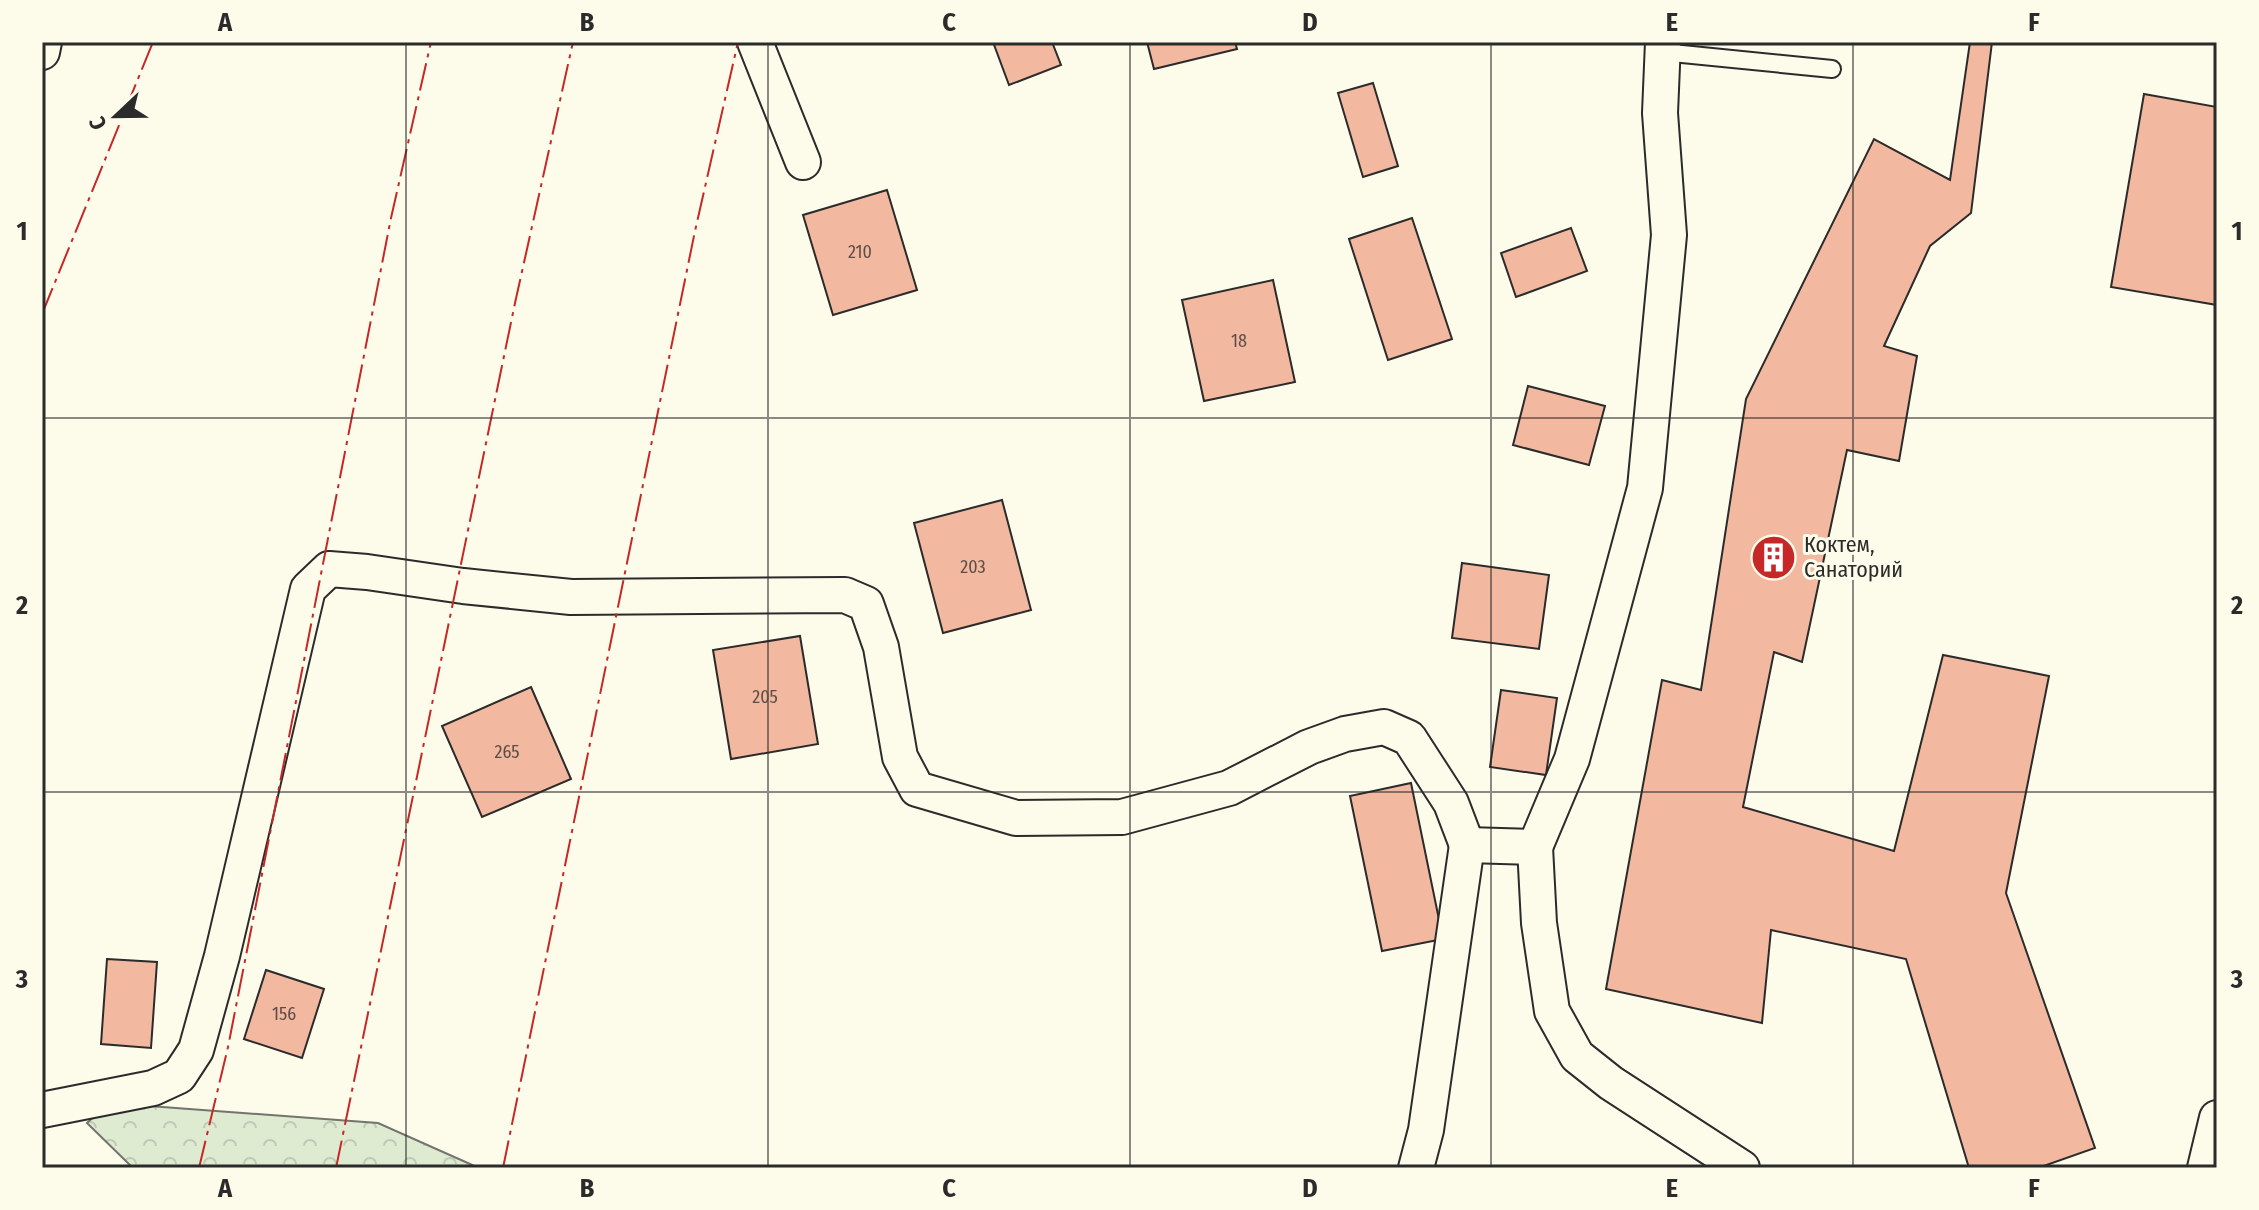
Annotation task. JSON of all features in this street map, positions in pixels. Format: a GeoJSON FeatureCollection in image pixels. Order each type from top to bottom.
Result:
{"type":"FeatureCollection","features":[{"type":"Feature","properties":{"kind":"street"},"geometry":{"type":"LineString","coordinates":[[42,52],[44,42]]}},
{"type":"Feature","properties":{"kind":"street"},"geometry":{"type":"LineString","coordinates":[[755,42],[803,162]]}},
{"type":"Feature","properties":{"kind":"street"},"geometry":{"type":"LineString","coordinates":[[1663,47],[1660,113],[1669,235],[1645,488],[1572,759],[1535,847],[1539,923],[1552,1011],[1577,1056],[1611,1083],[1742,1168]]}},
{"type":"Feature","properties":{"kind":"street"},"geometry":{"type":"LineString","coordinates":[[42,1110],[153,1088],[179,1076],[196,1050],[222,956],[308,589],[329,569],[571,597],[845,595],[866,604],[881,647],[900,757],[917,789],[1016,818],[1122,817],[1229,788],[1309,747],[1345,734],[1384,727],[1409,738],[1451,803],[1467,845],[1426,1130],[1416,1168]]}},
{"type":"Feature","properties":{"kind":"street"},"geometry":{"type":"LineString","coordinates":[[1467,845],[1535,847]]}},
{"type":"Feature","properties":{"kind":"street"},"geometry":{"type":"LineString","coordinates":[[2205,1168],[2217,1118]]}},
{"type":"Feature","properties":{"kind":"lane"},"geometry":{"type":"LineString","coordinates":[[1663,47],[1832,69]]}},
{"type":"Feature","properties":{"kind":"green space"},"geometry":{"type":"Polygon","coordinates":[[[109,1103],[378,1123],[479,1168],[133,1168],[87,1123],[109,1103]]]}},
{"type":"Feature","properties":{"kind":"building"},"geometry":{"type":"Polygon","coordinates":[[[993,42],[1052,42],[1061,65],[1009,85],[993,42]]]}},
{"type":"Feature","properties":{"kind":"building"},"geometry":{"type":"Polygon","coordinates":[[[1147,42],[1235,42],[1237,49],[1154,69],[1147,42]]]}},
{"type":"Feature","properties":{"kind":"building","name":"Коктем, Санаторий"},"geometry":{"type":"Polygon","coordinates":[[[1970,42],[1992,42],[1971,213],[1930,246],[1884,346],[1917,356],[1899,461],[1847,450],[1802,662],[1774,652],[1743,807],[1894,851],[1943,655],[2049,676],[2006,893],[2095,1148],[2038,1168],[1969,1168],[1906,959],[1771,930],[1762,1023],[1606,989],[1662,680],[1701,690],[1746,399],[1874,139],[1950,180],[1970,42]]]}},
{"type":"Feature","properties":{"kind":"building"},"geometry":{"type":"Polygon","coordinates":[[[1373,83],[1398,166],[1363,177],[1338,93],[1373,83]]]}},
{"type":"Feature","properties":{"kind":"building"},"geometry":{"type":"Polygon","coordinates":[[[2144,94],[2217,107],[2217,305],[2111,287],[2144,94]]]}},
{"type":"Feature","properties":{"kind":"building"},"geometry":{"type":"Polygon","coordinates":[[[887,190],[917,290],[833,315],[803,215],[887,190]]]}},
{"type":"Feature","properties":{"kind":"building"},"geometry":{"type":"Polygon","coordinates":[[[1412,218],[1452,339],[1388,360],[1349,239],[1412,218]]]}},
{"type":"Feature","properties":{"kind":"building"},"geometry":{"type":"Polygon","coordinates":[[[1571,228],[1587,271],[1516,297],[1501,253],[1571,228]]]}},
{"type":"Feature","properties":{"kind":"building"},"geometry":{"type":"Polygon","coordinates":[[[1273,280],[1295,382],[1204,401],[1182,300],[1273,280]]]}},
{"type":"Feature","properties":{"kind":"building"},"geometry":{"type":"Polygon","coordinates":[[[1528,386],[1605,406],[1589,465],[1513,445],[1528,386]]]}},
{"type":"Feature","properties":{"kind":"building"},"geometry":{"type":"Polygon","coordinates":[[[1002,500],[1031,610],[943,633],[914,523],[1002,500]]]}},
{"type":"Feature","properties":{"kind":"building"},"geometry":{"type":"Polygon","coordinates":[[[1462,563],[1549,575],[1539,649],[1452,638],[1462,563]]]}},
{"type":"Feature","properties":{"kind":"building"},"geometry":{"type":"Polygon","coordinates":[[[800,636],[818,744],[731,759],[713,650],[800,636]]]}},
{"type":"Feature","properties":{"kind":"building"},"geometry":{"type":"Polygon","coordinates":[[[531,687],[571,779],[482,817],[442,726],[531,687]]]}},
{"type":"Feature","properties":{"kind":"building"},"geometry":{"type":"Polygon","coordinates":[[[1501,690],[1557,698],[1546,775],[1490,767],[1501,690]]]}},
{"type":"Feature","properties":{"kind":"building"},"geometry":{"type":"Polygon","coordinates":[[[1411,783],[1443,939],[1382,951],[1350,796],[1411,783]]]}},
{"type":"Feature","properties":{"kind":"building"},"geometry":{"type":"Polygon","coordinates":[[[107,959],[157,962],[151,1048],[101,1044],[107,959]]]}},
{"type":"Feature","properties":{"kind":"building"},"geometry":{"type":"Polygon","coordinates":[[[266,970],[324,989],[302,1058],[244,1039],[266,970]]]}},
{"type":"Feature","properties":{"kind":"power"},"geometry":{"type":"LineString","coordinates":[[42,314],[153,42]]}},
{"type":"Feature","properties":{"kind":"power"},"geometry":{"type":"LineString","coordinates":[[199,1168],[228,1047],[391,218],[431,42]]}},
{"type":"Feature","properties":{"kind":"power"},"geometry":{"type":"LineString","coordinates":[[336,1168],[515,303],[573,42]]}},
{"type":"Feature","properties":{"kind":"power"},"geometry":{"type":"LineString","coordinates":[[503,1168],[695,231],[738,42]]}},
{"type":"Feature","properties":{"kind":"place","name":"Коктем, Санаторий"},"geometry":{"type":"Point","coordinates":[1773,557]}}]}
